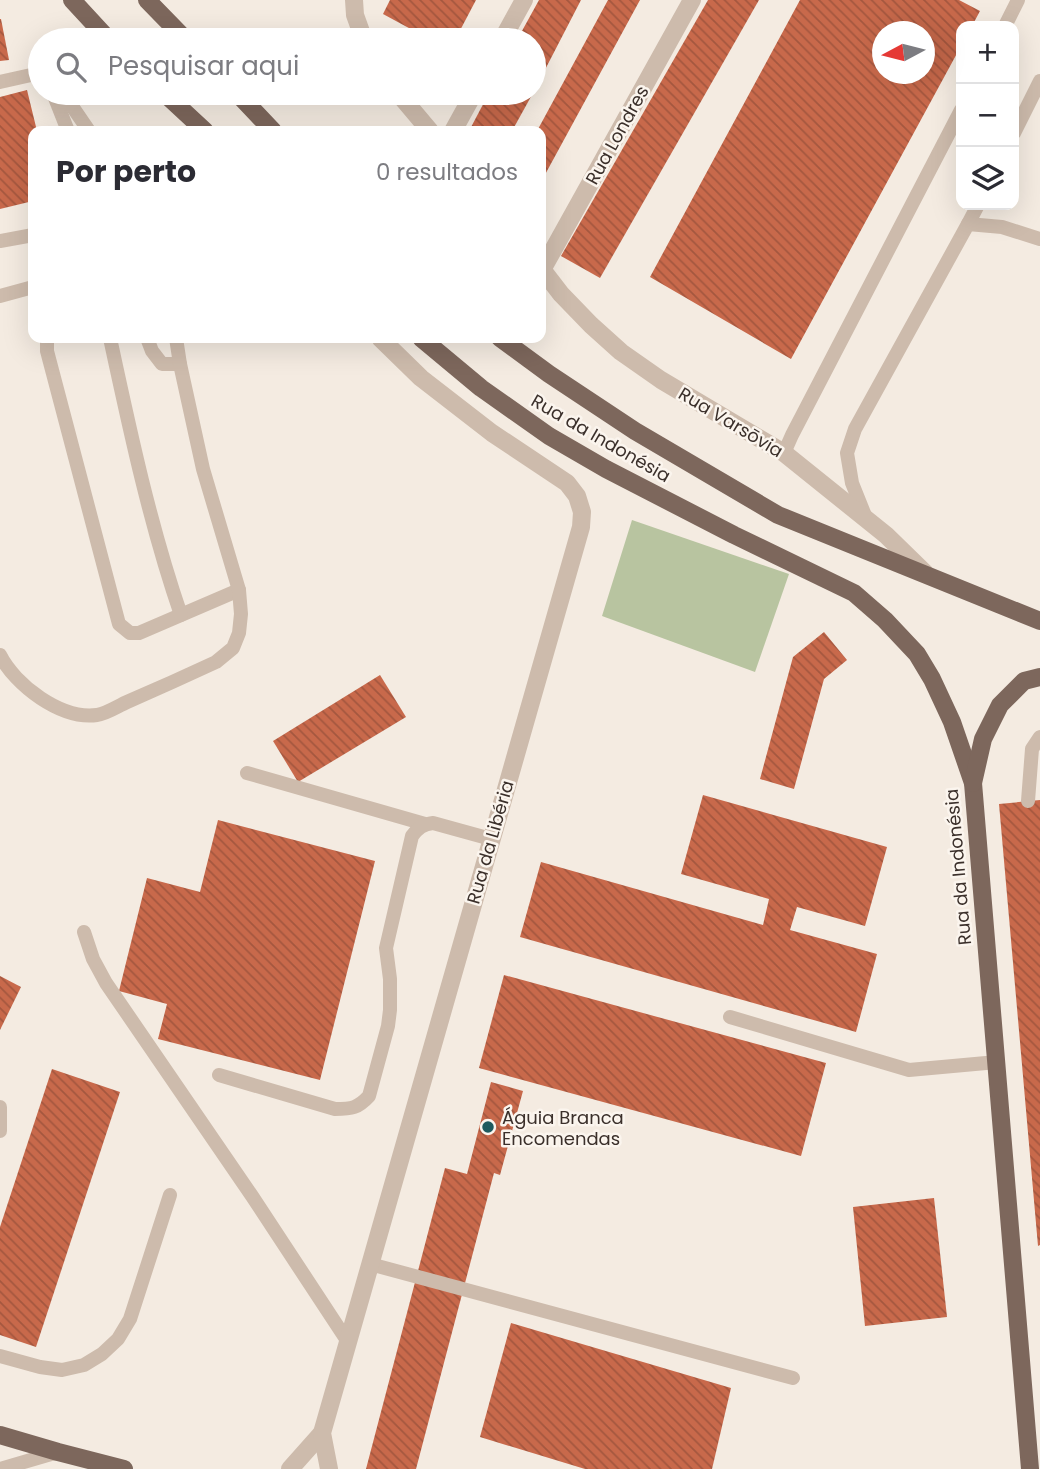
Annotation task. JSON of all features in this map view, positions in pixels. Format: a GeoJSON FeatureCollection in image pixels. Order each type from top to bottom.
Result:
{"type":"FeatureCollection","features":[{"type":"Feature","properties":{"kind":"main road"},"geometry":{"type":"LineString","coordinates":[[72,0],[97,28]]}},
{"type":"Feature","properties":{"kind":"main road"},"geometry":{"type":"LineString","coordinates":[[147,0],[174,28]]}},
{"type":"Feature","properties":{"kind":"main road"},"geometry":{"type":"LineString","coordinates":[[174,105],[193,126]]}},
{"type":"Feature","properties":{"kind":"main road"},"geometry":{"type":"LineString","coordinates":[[248,105],[267,126]]}},
{"type":"Feature","properties":{"kind":"main road","name":"Rua da Indonésia"},"geometry":{"type":"LineString","coordinates":[[427,343],[481,388],[549,436],[606,469],[734,535],[854,593],[918,654],[932,679],[952,722],[973,783],[1030,1469]]}},
{"type":"Feature","properties":{"kind":"main road","name":"Rua da Indonésia"},"geometry":{"type":"LineString","coordinates":[[507,343],[635,431],[778,515],[1040,621]]}},
{"type":"Feature","properties":{"kind":"main road"},"geometry":{"type":"LineString","coordinates":[[973,783],[983,739],[1000,705],[1024,681],[1040,677]]}},
{"type":"Feature","properties":{"kind":"main road"},"geometry":{"type":"LineString","coordinates":[[0,1435],[124,1469]]}},
{"type":"Feature","properties":{"kind":"street"},"geometry":{"type":"LineString","coordinates":[[354,0],[360,28]]}},
{"type":"Feature","properties":{"kind":"street"},"geometry":{"type":"LineString","coordinates":[[509,28],[524,0]]}},
{"type":"Feature","properties":{"kind":"street","name":"Rua Londres"},"geometry":{"type":"LineString","coordinates":[[546,262],[692,0]]}},
{"type":"Feature","properties":{"kind":"street"},"geometry":{"type":"LineString","coordinates":[[408,105],[426,126]]}},
{"type":"Feature","properties":{"kind":"street"},"geometry":{"type":"LineString","coordinates":[[456,126],[467,105]]}},
{"type":"Feature","properties":{"kind":"street","name":"Rua Varsōvia"},"geometry":{"type":"LineString","coordinates":[[546,274],[561,294],[621,352],[661,380],[784,453],[886,535],[925,573]]}},
{"type":"Feature","properties":{"kind":"street","name":"Rua da Libéria"},"geometry":{"type":"LineString","coordinates":[[329,1469],[323,1433],[581,527],[582,512],[577,496],[567,483],[482,425],[421,378],[385,343]]}},
{"type":"Feature","properties":{"kind":"street","name":"Rua da Libéria"},"geometry":{"type":"LineString","coordinates":[[290,1469],[323,1433]]}},
{"type":"Feature","properties":{"kind":"lane"},"geometry":{"type":"LineString","coordinates":[[1008,21],[1018,0]]}},
{"type":"Feature","properties":{"kind":"lane"},"geometry":{"type":"LineString","coordinates":[[0,82],[28,76]]}},
{"type":"Feature","properties":{"kind":"lane"},"geometry":{"type":"LineString","coordinates":[[1019,123],[1040,80]]}},
{"type":"Feature","properties":{"kind":"lane"},"geometry":{"type":"LineString","coordinates":[[58,105],[66,126]]}},
{"type":"Feature","properties":{"kind":"lane"},"geometry":{"type":"LineString","coordinates":[[71,105],[86,126]]}},
{"type":"Feature","properties":{"kind":"lane"},"geometry":{"type":"LineString","coordinates":[[784,453],[956,120]]}},
{"type":"Feature","properties":{"kind":"lane"},"geometry":{"type":"LineString","coordinates":[[867,519],[852,483],[846,453],[855,429],[975,210]]}},
{"type":"Feature","properties":{"kind":"lane"},"geometry":{"type":"LineString","coordinates":[[968,224],[1002,227],[1040,239]]}},
{"type":"Feature","properties":{"kind":"lane"},"geometry":{"type":"LineString","coordinates":[[0,241],[28,236]]}},
{"type":"Feature","properties":{"kind":"lane"},"geometry":{"type":"LineString","coordinates":[[0,296],[28,288]]}},
{"type":"Feature","properties":{"kind":"lane"},"geometry":{"type":"LineString","coordinates":[[47,343],[119,624],[130,633],[139,633],[239,590]]}},
{"type":"Feature","properties":{"kind":"lane"},"geometry":{"type":"LineString","coordinates":[[111,343],[133,440],[169,580],[181,615]]}},
{"type":"Feature","properties":{"kind":"lane"},"geometry":{"type":"LineString","coordinates":[[149,343],[162,364],[180,363]]}},
{"type":"Feature","properties":{"kind":"lane"},"geometry":{"type":"LineString","coordinates":[[0,655],[6,666],[26,687],[50,704],[70,713],[97,715],[216,662],[233,648],[239,633],[241,614],[239,590],[203,469],[177,343]]}},
{"type":"Feature","properties":{"kind":"lane"},"geometry":{"type":"LineString","coordinates":[[1028,801],[1032,749],[1040,737]]}},
{"type":"Feature","properties":{"kind":"lane"},"geometry":{"type":"LineString","coordinates":[[247,773],[425,824],[433,823],[491,839]]}},
{"type":"Feature","properties":{"kind":"lane"},"geometry":{"type":"LineString","coordinates":[[219,1075],[335,1109],[362,1105],[369,1096],[388,1026],[390,979],[386,948],[412,836],[425,824]]}},
{"type":"Feature","properties":{"kind":"lane"},"geometry":{"type":"LineString","coordinates":[[84,932],[93,959],[106,983],[348,1342]]}},
{"type":"Feature","properties":{"kind":"lane"},"geometry":{"type":"LineString","coordinates":[[730,1017],[909,1070],[997,1062]]}},
{"type":"Feature","properties":{"kind":"lane"},"geometry":{"type":"LineString","coordinates":[[0,1107],[0,1131]]}},
{"type":"Feature","properties":{"kind":"lane"},"geometry":{"type":"LineString","coordinates":[[0,1356],[62,1370],[84,1365],[102,1354],[118,1339],[130,1319],[170,1195]]}},
{"type":"Feature","properties":{"kind":"lane"},"geometry":{"type":"LineString","coordinates":[[370,1264],[793,1378]]}},
{"type":"Feature","properties":{"kind":"lane"},"geometry":{"type":"LineString","coordinates":[[0,1469],[58,1452]]}},
{"type":"Feature","properties":{"kind":"green space"},"geometry":{"type":"Polygon","coordinates":[[[632,520],[789,574],[755,672],[602,616],[632,520]]]}},
{"type":"Feature","properties":{"kind":"building"},"geometry":{"type":"Polygon","coordinates":[[[390,0],[476,0],[461,28],[409,28],[383,14],[390,0]]]}},
{"type":"Feature","properties":{"kind":"building"},"geometry":{"type":"Polygon","coordinates":[[[539,0],[581,0],[546,68],[546,28],[524,28],[539,0]]]}},
{"type":"Feature","properties":{"kind":"building"},"geometry":{"type":"Polygon","coordinates":[[[608,0],[640,0],[546,173],[546,126],[540,126],[608,0]]]}},
{"type":"Feature","properties":{"kind":"building"},"geometry":{"type":"Polygon","coordinates":[[[708,0],[759,0],[600,278],[561,256],[708,0]]]}},
{"type":"Feature","properties":{"kind":"building"},"geometry":{"type":"Polygon","coordinates":[[[800,0],[959,0],[980,11],[975,21],[956,21],[956,55],[791,359],[650,277],[800,0]]]}},
{"type":"Feature","properties":{"kind":"building"},"geometry":{"type":"Polygon","coordinates":[[[0,19],[9,60],[0,61],[0,19]]]}},
{"type":"Feature","properties":{"kind":"building"},"geometry":{"type":"Polygon","coordinates":[[[27,90],[28,105],[31,105],[36,126],[28,126],[28,202],[0,209],[0,97],[27,90]]]}},
{"type":"Feature","properties":{"kind":"building"},"geometry":{"type":"Polygon","coordinates":[[[483,105],[526,105],[515,126],[472,126],[483,105]]]}},
{"type":"Feature","properties":{"kind":"building"},"geometry":{"type":"Polygon","coordinates":[[[824,632],[847,660],[824,679],[794,789],[760,779],[793,657],[824,632]]]}},
{"type":"Feature","properties":{"kind":"building"},"geometry":{"type":"Polygon","coordinates":[[[380,675],[406,717],[298,782],[273,741],[380,675]]]}},
{"type":"Feature","properties":{"kind":"building"},"geometry":{"type":"Polygon","coordinates":[[[703,795],[887,847],[865,926],[797,907],[790,930],[877,954],[856,1032],[520,937],[541,862],[763,925],[769,899],[681,874],[703,795]]]}},
{"type":"Feature","properties":{"kind":"building"},"geometry":{"type":"Polygon","coordinates":[[[1040,800],[1040,1245],[1038,1246],[999,804],[1040,800]]]}},
{"type":"Feature","properties":{"kind":"building"},"geometry":{"type":"Polygon","coordinates":[[[218,820],[375,861],[320,1080],[158,1039],[167,1004],[119,991],[147,878],[200,892],[218,820]]]}},
{"type":"Feature","properties":{"kind":"building"},"geometry":{"type":"Polygon","coordinates":[[[504,975],[826,1063],[801,1156],[479,1068],[504,975]]]}},
{"type":"Feature","properties":{"kind":"building"},"geometry":{"type":"Polygon","coordinates":[[[0,976],[21,987],[0,1030],[0,976]]]}},
{"type":"Feature","properties":{"kind":"building"},"geometry":{"type":"Polygon","coordinates":[[[52,1069],[120,1092],[36,1347],[0,1335],[0,1227],[52,1069]]]}},
{"type":"Feature","properties":{"kind":"building"},"geometry":{"type":"Polygon","coordinates":[[[491,1082],[523,1091],[500,1175],[494,1173],[416,1469],[366,1469],[445,1168],[467,1174],[491,1082]]]}},
{"type":"Feature","properties":{"kind":"building"},"geometry":{"type":"Polygon","coordinates":[[[934,1198],[947,1317],[865,1326],[853,1207],[934,1198]]]}},
{"type":"Feature","properties":{"kind":"building"},"geometry":{"type":"Polygon","coordinates":[[[511,1323],[731,1388],[712,1469],[585,1469],[480,1437],[511,1323]]]}},
{"type":"Feature","properties":{"kind":"place","name":"Águia Branca Encomendas"},"geometry":{"type":"Point","coordinates":[488,1127]}}]}
